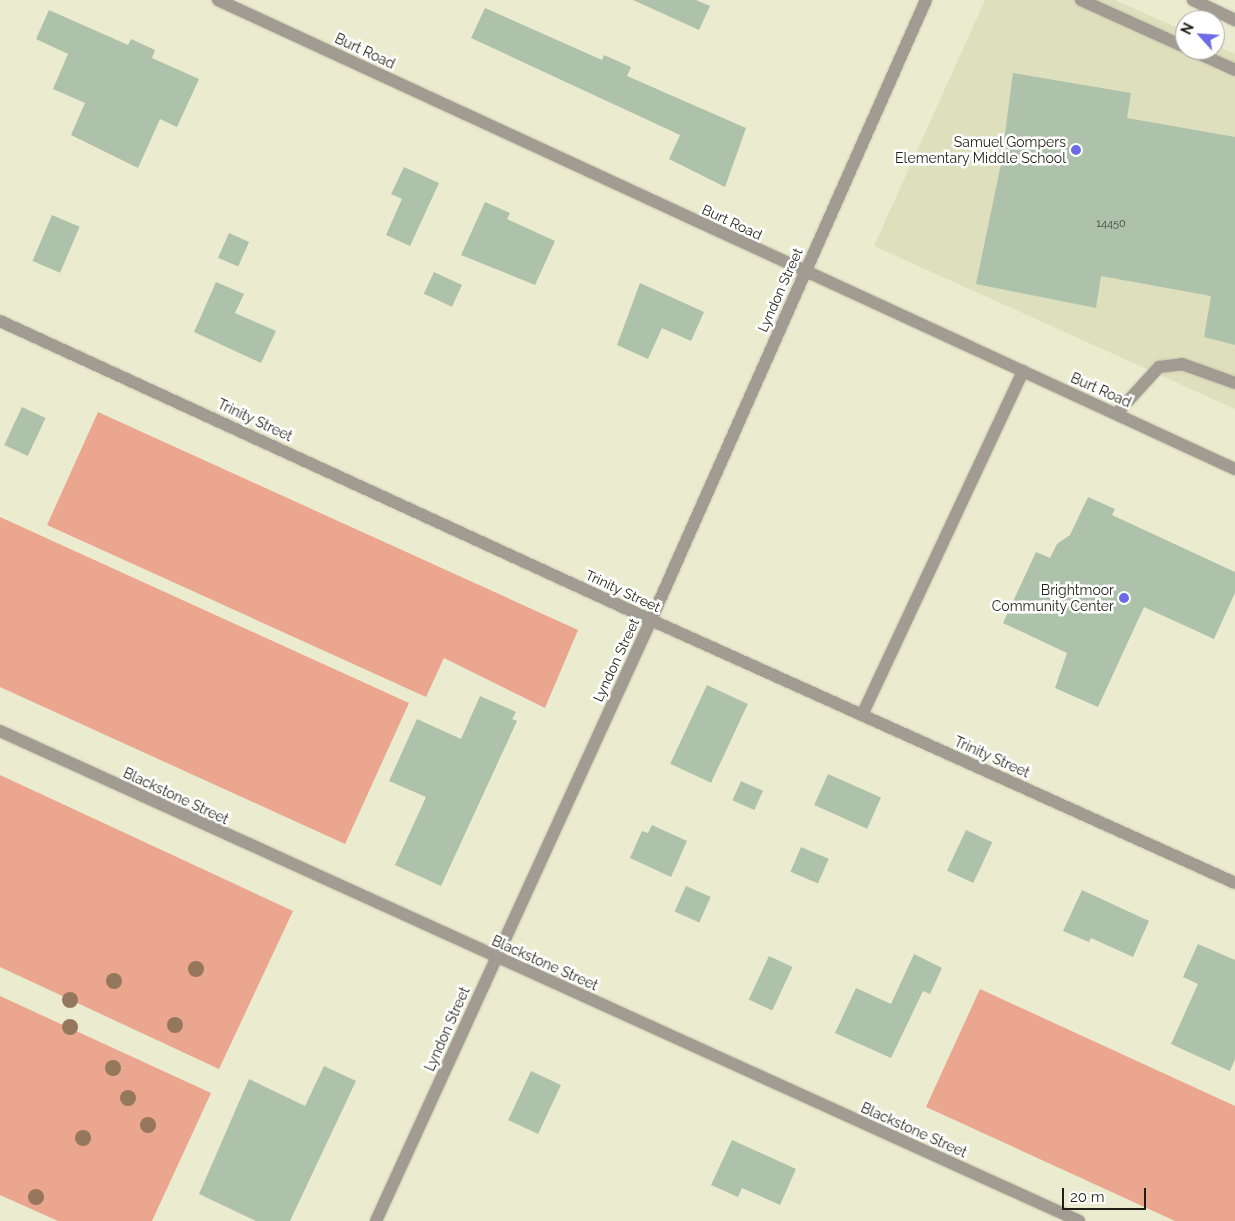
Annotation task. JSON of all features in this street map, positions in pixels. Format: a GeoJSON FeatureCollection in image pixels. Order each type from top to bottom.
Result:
{"type":"FeatureCollection","features":[{"type":"Feature","properties":{"kind":"street","name":"Burt Road"},"geometry":{"type":"LineString","coordinates":[[218,0],[805,272],[1235,468]]}},
{"type":"Feature","properties":{"kind":"street","name":"Lyndon Street"},"geometry":{"type":"LineString","coordinates":[[376,1221],[651,620],[926,0]]}},
{"type":"Feature","properties":{"kind":"street"},"geometry":{"type":"LineString","coordinates":[[1080,0],[1175,43]]}},
{"type":"Feature","properties":{"kind":"street"},"geometry":{"type":"LineString","coordinates":[[1193,0],[1235,20]]}},
{"type":"Feature","properties":{"kind":"street"},"geometry":{"type":"LineString","coordinates":[[1213,60],[1235,70]]}},
{"type":"Feature","properties":{"kind":"street","name":"Trinity Street"},"geometry":{"type":"LineString","coordinates":[[0,321],[651,620],[1232,881]]}},
{"type":"Feature","properties":{"kind":"street"},"geometry":{"type":"LineString","coordinates":[[1117,414],[1160,367],[1182,364],[1235,383]]}},
{"type":"Feature","properties":{"kind":"street"},"geometry":{"type":"LineString","coordinates":[[862,715],[1023,371]]}},
{"type":"Feature","properties":{"kind":"street","name":"Blackstone Street"},"geometry":{"type":"LineString","coordinates":[[0,731],[1078,1221]]}},
{"type":"Feature","properties":{"kind":"street"},"geometry":{"type":"LineString","coordinates":[[1232,881],[1235,868]]}},
{"type":"Feature","properties":{"kind":"shaded area","name":"Samuel Gompers Elementary Middle School"},"geometry":{"type":"Polygon","coordinates":[[[985,0],[1115,0],[1175,27],[1175,60],[1225,60],[1225,50],[1235,54],[1235,409],[874,246],[985,0]]]}},
{"type":"Feature","properties":{"kind":"shaded area"},"geometry":{"type":"Polygon","coordinates":[[[98,412],[578,630],[545,708],[444,658],[426,697],[47,525],[98,412]]]}},
{"type":"Feature","properties":{"kind":"shaded area"},"geometry":{"type":"Polygon","coordinates":[[[0,517],[409,703],[345,844],[0,687],[0,517]]]}},
{"type":"Feature","properties":{"kind":"shaded area"},"geometry":{"type":"Polygon","coordinates":[[[0,775],[293,911],[219,1069],[0,967],[0,775]]]}},
{"type":"Feature","properties":{"kind":"shaded area"},"geometry":{"type":"Polygon","coordinates":[[[980,989],[1235,1106],[1235,1221],[1175,1221],[926,1107],[980,989]]]}},
{"type":"Feature","properties":{"kind":"shaded area"},"geometry":{"type":"Polygon","coordinates":[[[0,996],[211,1093],[152,1221],[58,1221],[0,1195],[0,996]]]}},
{"type":"Feature","properties":{"kind":"building"},"geometry":{"type":"Polygon","coordinates":[[[633,0],[696,0],[710,6],[699,30],[633,0]]]}},
{"type":"Feature","properties":{"kind":"building"},"geometry":{"type":"Polygon","coordinates":[[[485,8],[602,60],[604,55],[631,67],[627,76],[746,128],[725,187],[669,159],[680,135],[471,38],[485,8]]]}},
{"type":"Feature","properties":{"kind":"building"},"geometry":{"type":"Polygon","coordinates":[[[49,10],[128,45],[131,39],[155,50],[152,58],[199,79],[177,127],[160,119],[138,168],[71,135],[85,103],[53,89],[68,54],[36,39],[49,10]]]}},
{"type":"Feature","properties":{"kind":"building","name":"Samuel Gompers Elementary Middle School"},"geometry":{"type":"Polygon","coordinates":[[[1013,73],[1131,93],[1127,118],[1235,137],[1235,345],[1204,337],[1211,296],[1101,276],[1096,308],[976,284],[1001,164],[1013,73]]]}},
{"type":"Feature","properties":{"kind":"building"},"geometry":{"type":"Polygon","coordinates":[[[404,167],[439,183],[410,246],[386,235],[402,199],[391,194],[404,167]]]}},
{"type":"Feature","properties":{"kind":"building"},"geometry":{"type":"Polygon","coordinates":[[[485,202],[510,213],[507,219],[555,241],[535,285],[461,255],[485,202]]]}},
{"type":"Feature","properties":{"kind":"building"},"geometry":{"type":"Polygon","coordinates":[[[52,215],[80,227],[60,273],[32,261],[52,215]]]}},
{"type":"Feature","properties":{"kind":"building"},"geometry":{"type":"Polygon","coordinates":[[[229,233],[249,242],[238,267],[218,258],[229,233]]]}},
{"type":"Feature","properties":{"kind":"building"},"geometry":{"type":"Polygon","coordinates":[[[434,272],[462,285],[452,307],[424,294],[434,272]]]}},
{"type":"Feature","properties":{"kind":"building"},"geometry":{"type":"Polygon","coordinates":[[[216,282],[244,294],[235,313],[276,331],[261,363],[194,332],[216,282]]]}},
{"type":"Feature","properties":{"kind":"building"},"geometry":{"type":"Polygon","coordinates":[[[640,283],[704,312],[691,341],[662,328],[648,359],[617,345],[640,283]]]}},
{"type":"Feature","properties":{"kind":"building"},"geometry":{"type":"Polygon","coordinates":[[[22,407],[46,418],[28,456],[4,445],[22,407]]]}},
{"type":"Feature","properties":{"kind":"building","name":"Brightmoor Community Center"},"geometry":{"type":"Polygon","coordinates":[[[1088,497],[1115,509],[1112,515],[1235,572],[1235,593],[1214,639],[1144,607],[1098,707],[1055,688],[1067,653],[1003,623],[1036,552],[1050,558],[1057,544],[1070,535],[1088,497]]]}},
{"type":"Feature","properties":{"kind":"building"},"geometry":{"type":"Polygon","coordinates":[[[707,685],[748,704],[711,783],[670,764],[707,685]]]}},
{"type":"Feature","properties":{"kind":"building"},"geometry":{"type":"Polygon","coordinates":[[[480,696],[516,712],[512,719],[517,721],[441,886],[395,865],[426,797],[389,781],[417,719],[461,739],[480,696]]]}},
{"type":"Feature","properties":{"kind":"building"},"geometry":{"type":"Polygon","coordinates":[[[828,774],[881,798],[867,829],[814,805],[828,774]]]}},
{"type":"Feature","properties":{"kind":"building"},"geometry":{"type":"Polygon","coordinates":[[[741,781],[763,791],[754,810],[732,800],[741,781]]]}},
{"type":"Feature","properties":{"kind":"building"},"geometry":{"type":"Polygon","coordinates":[[[652,825],[687,841],[671,877],[630,858],[642,831],[648,833],[652,825]]]}},
{"type":"Feature","properties":{"kind":"building"},"geometry":{"type":"Polygon","coordinates":[[[966,830],[992,842],[973,883],[947,871],[966,830]]]}},
{"type":"Feature","properties":{"kind":"building"},"geometry":{"type":"Polygon","coordinates":[[[801,847],[829,859],[818,884],[790,872],[801,847]]]}},
{"type":"Feature","properties":{"kind":"building"},"geometry":{"type":"Polygon","coordinates":[[[686,886],[711,897],[699,923],[675,912],[686,886]]]}},
{"type":"Feature","properties":{"kind":"building"},"geometry":{"type":"Polygon","coordinates":[[[1082,890],[1149,921],[1133,957],[1091,938],[1089,942],[1063,931],[1082,890]]]}},
{"type":"Feature","properties":{"kind":"building"},"geometry":{"type":"Polygon","coordinates":[[[1198,944],[1235,960],[1235,1059],[1230,1071],[1171,1044],[1198,984],[1183,977],[1198,944]]]}},
{"type":"Feature","properties":{"kind":"building"},"geometry":{"type":"Polygon","coordinates":[[[914,954],[942,968],[930,994],[923,991],[891,1058],[835,1033],[856,988],[891,1004],[914,954]]]}},
{"type":"Feature","properties":{"kind":"building"},"geometry":{"type":"Polygon","coordinates":[[[769,956],[793,967],[772,1010],[749,1000],[769,956]]]}},
{"type":"Feature","properties":{"kind":"building"},"geometry":{"type":"Polygon","coordinates":[[[324,1066],[356,1081],[290,1221],[256,1221],[199,1194],[249,1079],[305,1106],[324,1066]]]}},
{"type":"Feature","properties":{"kind":"building"},"geometry":{"type":"Polygon","coordinates":[[[531,1071],[561,1085],[538,1134],[508,1120],[531,1071]]]}},
{"type":"Feature","properties":{"kind":"building"},"geometry":{"type":"Polygon","coordinates":[[[732,1140],[796,1169],[780,1205],[742,1188],[738,1197],[711,1185],[732,1140]]]}},
{"type":"Feature","properties":{"kind":"place","name":"Samuel Gompers Elementary Middle School"},"geometry":{"type":"Point","coordinates":[1076,150]}},
{"type":"Feature","properties":{"kind":"place","name":"Brightmoor Community Center"},"geometry":{"type":"Point","coordinates":[1124,598]}}]}
